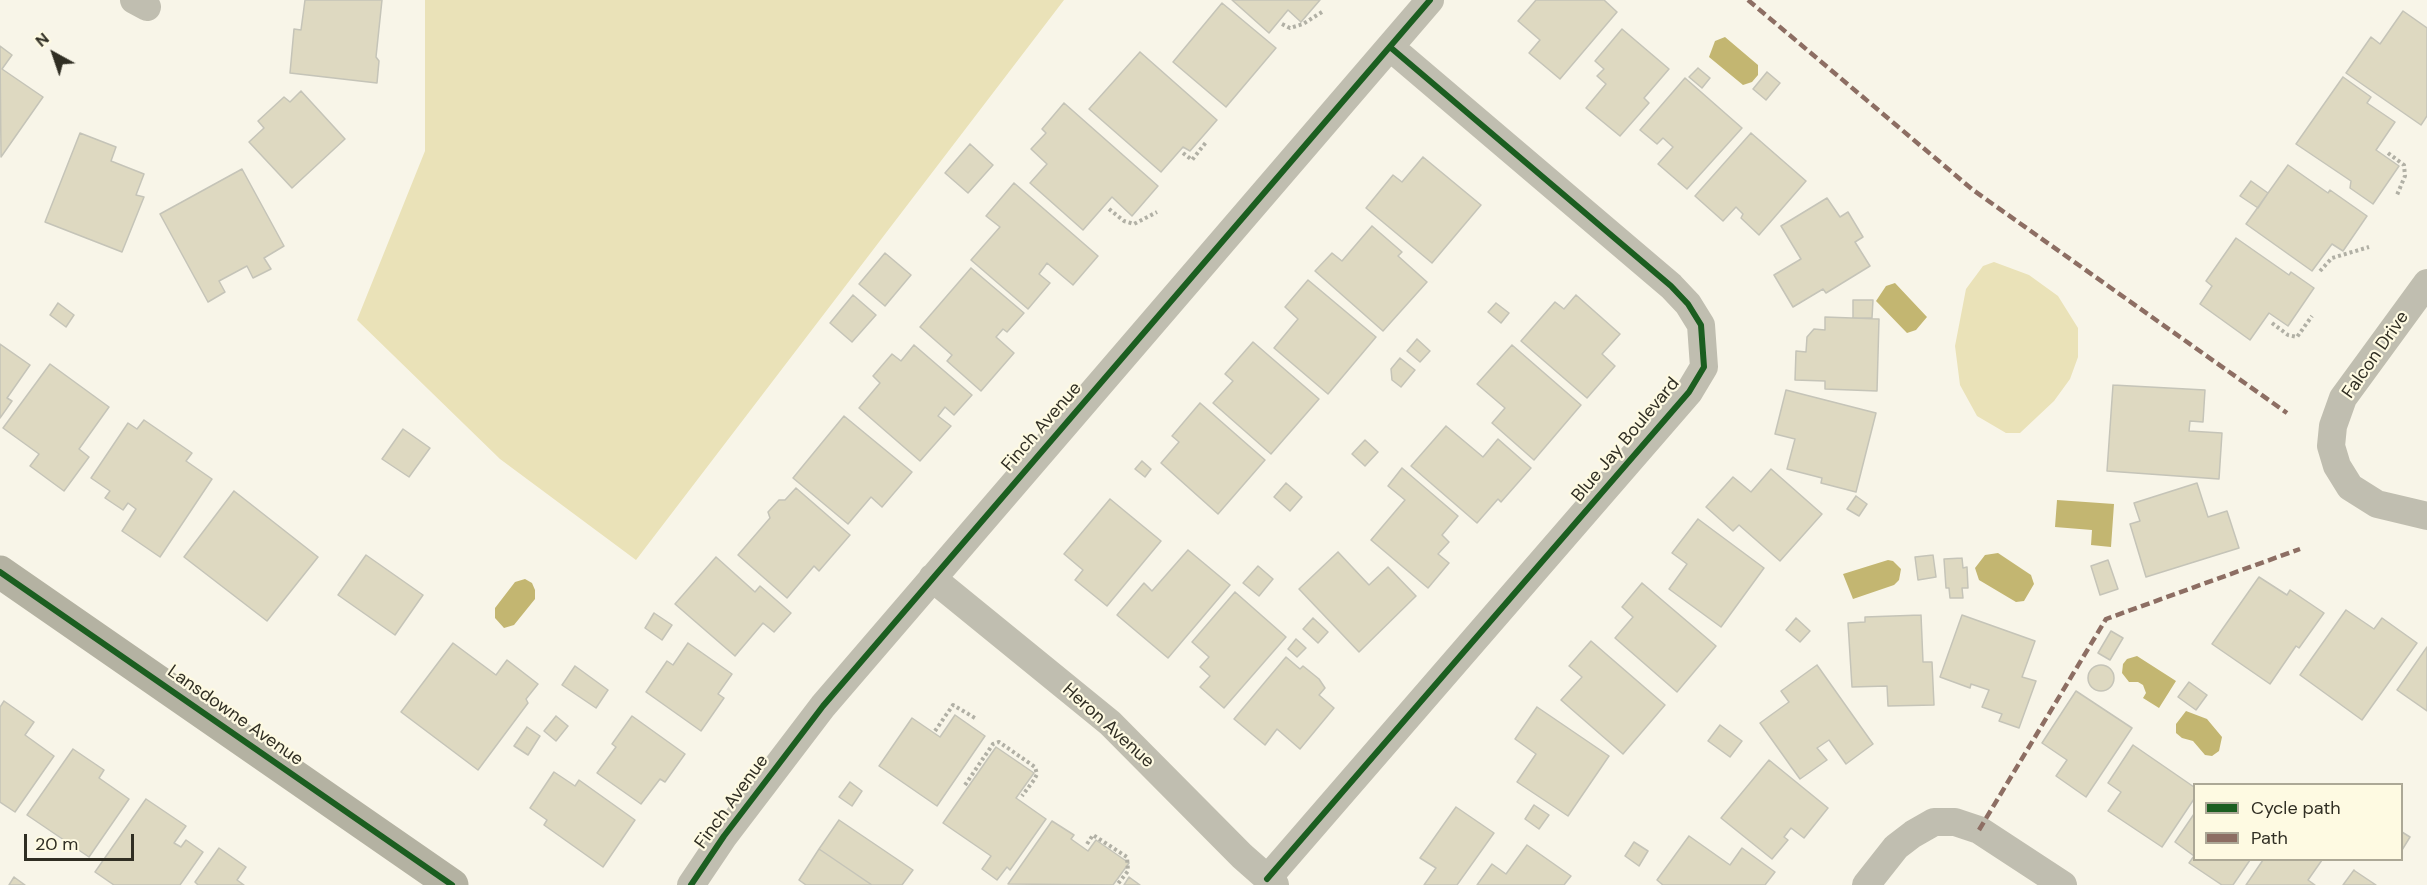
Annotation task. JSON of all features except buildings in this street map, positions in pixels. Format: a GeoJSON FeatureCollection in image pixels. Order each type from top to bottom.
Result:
{"type":"FeatureCollection","features":[{"type":"Feature","properties":{"kind":"main road","name":"Lansdowne Avenue"},"geometry":{"type":"LineString","coordinates":[[0,572],[452,885]]}},
{"type":"Feature","properties":{"kind":"street","name":"Finch Avenue"},"geometry":{"type":"LineString","coordinates":[[691,885],[724,836],[823,706],[1430,0]]}},
{"type":"Feature","properties":{"kind":"street","name":"Blue Jay Boulevard"},"geometry":{"type":"LineString","coordinates":[[1271,882],[1689,392],[1704,367],[1701,325],[1688,304],[1671,286],[1390,47]]}},
{"type":"Feature","properties":{"kind":"street","name":"Falcon Drive"},"geometry":{"type":"LineString","coordinates":[[2427,284],[2343,398],[2333,426],[2331,446],[2337,466],[2350,487],[2377,504],[2427,516]]}},
{"type":"Feature","properties":{"kind":"street","name":"Heron Avenue"},"geometry":{"type":"LineString","coordinates":[[932,578],[1110,723],[1271,882]]}},
{"type":"Feature","properties":{"kind":"street"},"geometry":{"type":"LineString","coordinates":[[1866,885],[1896,847],[1913,834],[1934,822],[1955,822],[1979,830],[2063,885]]}},
{"type":"Feature","properties":{"kind":"path"},"geometry":{"type":"LineString","coordinates":[[1282,24],[1290,28],[1304,24],[1322,12]]}},
{"type":"Feature","properties":{"kind":"path"},"geometry":{"type":"LineString","coordinates":[[1183,153],[1192,160],[1207,141]]}},
{"type":"Feature","properties":{"kind":"path"},"geometry":{"type":"LineString","coordinates":[[2388,153],[2404,165],[2405,176],[2397,195]]}},
{"type":"Feature","properties":{"kind":"path"},"geometry":{"type":"LineString","coordinates":[[1109,209],[1124,221],[1134,224],[1156,212]]}},
{"type":"Feature","properties":{"kind":"path"},"geometry":{"type":"LineString","coordinates":[[2320,271],[2332,258],[2369,247]]}},
{"type":"Feature","properties":{"kind":"path"},"geometry":{"type":"LineString","coordinates":[[2272,323],[2288,335],[2297,337],[2312,316]]}},
{"type":"Feature","properties":{"kind":"path"},"geometry":{"type":"LineString","coordinates":[[935,731],[953,705],[975,718]]}},
{"type":"Feature","properties":{"kind":"path"},"geometry":{"type":"LineString","coordinates":[[964,785],[993,744],[999,742],[1035,767],[1037,774],[1035,780],[1022,796]]}},
{"type":"Feature","properties":{"kind":"path"},"geometry":{"type":"LineString","coordinates":[[1087,844],[1093,835],[1126,857],[1128,871],[1118,885]]}},
{"type":"Feature","properties":{"kind":"shaded area"},"geometry":{"type":"Polygon","coordinates":[[[425,0],[1064,0],[636,560],[500,459],[357,320],[425,151],[425,0]]]}},
{"type":"Feature","properties":{"kind":"shaded area"},"geometry":{"type":"Polygon","coordinates":[[[1725,37],[1758,65],[1758,75],[1752,82],[1743,85],[1709,57],[1715,41],[1725,37]]]}},
{"type":"Feature","properties":{"kind":"shaded area"},"geometry":{"type":"Polygon","coordinates":[[[1994,262],[2029,275],[2058,296],[2078,328],[2078,357],[2070,379],[2054,401],[2020,433],[2006,433],[1977,416],[1960,385],[1955,346],[1966,289],[1983,266],[1994,262]]]}},
{"type":"Feature","properties":{"kind":"shaded area"},"geometry":{"type":"Polygon","coordinates":[[[1895,283],[1927,317],[1916,330],[1907,333],[1876,301],[1886,286],[1895,283]]]}},
{"type":"Feature","properties":{"kind":"shaded area"},"geometry":{"type":"Polygon","coordinates":[[[2057,500],[2114,504],[2111,547],[2091,545],[2092,530],[2055,527],[2057,500]]]}},
{"type":"Feature","properties":{"kind":"shaded area"},"geometry":{"type":"Polygon","coordinates":[[[1998,553],[2031,575],[2034,584],[2024,601],[2016,602],[1979,580],[1975,568],[1985,555],[1998,553]]]}},
{"type":"Feature","properties":{"kind":"shaded area"},"geometry":{"type":"Polygon","coordinates":[[[1888,560],[1893,561],[1901,569],[1899,580],[1894,585],[1853,599],[1843,574],[1888,560]]]}},
{"type":"Feature","properties":{"kind":"shaded area"},"geometry":{"type":"Polygon","coordinates":[[[525,579],[532,583],[535,599],[514,625],[504,628],[495,618],[495,608],[515,582],[525,579]]]}},
{"type":"Feature","properties":{"kind":"shaded area"},"geometry":{"type":"Polygon","coordinates":[[[2137,656],[2176,681],[2159,708],[2143,698],[2146,693],[2143,685],[2138,682],[2129,682],[2122,673],[2123,664],[2127,659],[2137,656]]]}},
{"type":"Feature","properties":{"kind":"shaded area"},"geometry":{"type":"Polygon","coordinates":[[[2186,711],[2207,719],[2222,737],[2219,751],[2212,756],[2205,755],[2193,741],[2182,738],[2176,733],[2176,724],[2186,711]]]}},
{"type":"Feature","properties":{"kind":"marked path"},"geometry":{"type":"LineString","coordinates":[[1748,0],[1973,190],[2287,413]]}},
{"type":"Feature","properties":{"kind":"marked path"},"geometry":{"type":"LineString","coordinates":[[1979,830],[2106,619],[2300,549]]}},
{"type":"Feature","properties":{"kind":"cycle path"},"geometry":{"type":"LineString","coordinates":[[691,885],[724,836],[823,706],[1430,0]]}},
{"type":"Feature","properties":{"kind":"cycle path"},"geometry":{"type":"LineString","coordinates":[[1267,879],[1689,392],[1704,367],[1701,325],[1688,304],[1671,286],[1390,47]]}},
{"type":"Feature","properties":{"kind":"cycle path"},"geometry":{"type":"LineString","coordinates":[[0,572],[452,885]]}}]}
